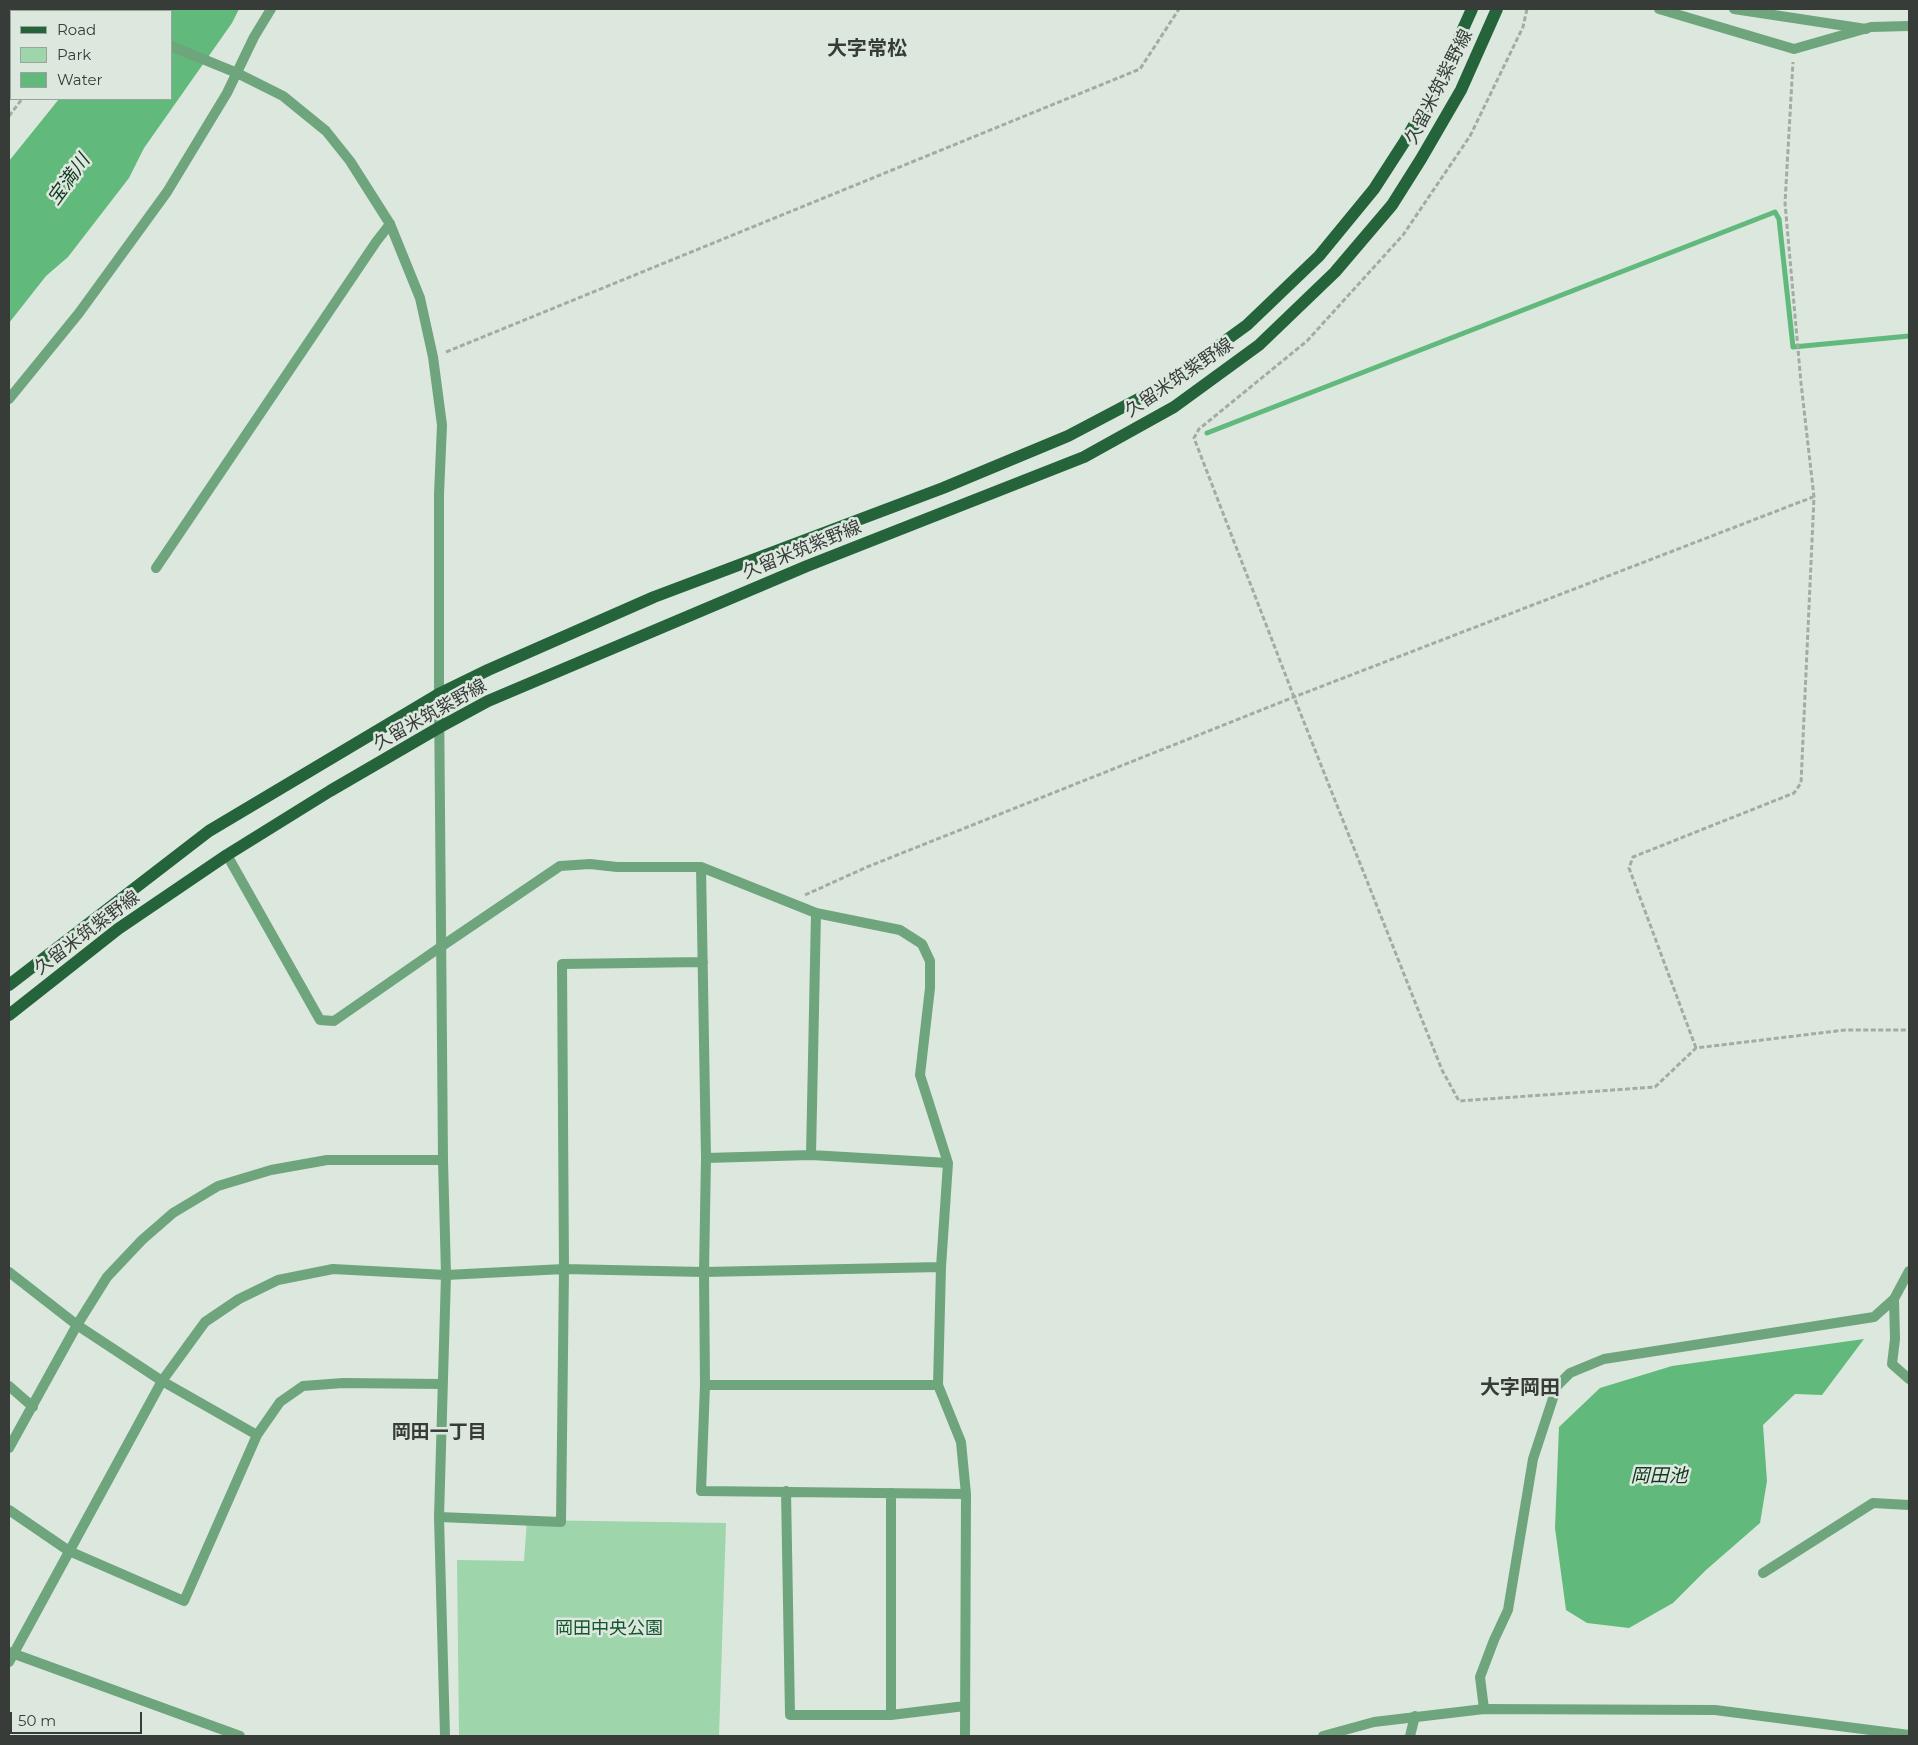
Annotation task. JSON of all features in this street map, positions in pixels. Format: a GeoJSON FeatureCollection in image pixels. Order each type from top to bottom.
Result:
{"type":"FeatureCollection","features":[{"type":"Feature","properties":{"kind":"main road","name":"久留米筑紫野線"},"geometry":{"type":"LineString","coordinates":[[9,985],[209,831],[439,694],[488,670],[654,598],[943,488],[1068,436],[1163,386],[1247,325],[1319,256],[1374,189],[1405,141],[1442,76],[1472,9]]}},
{"type":"Feature","properties":{"kind":"main road","name":"久留米筑紫野線"},"geometry":{"type":"LineString","coordinates":[[9,1015],[118,929],[226,855],[330,791],[488,701],[789,573],[1084,457],[1174,407],[1260,344],[1335,272],[1392,204],[1421,159],[1461,90],[1497,9]]}},
{"type":"Feature","properties":{"kind":"street"},"geometry":{"type":"LineString","coordinates":[[9,399],[79,313],[167,192],[237,73],[254,37],[271,9]]}},
{"type":"Feature","properties":{"kind":"street"},"geometry":{"type":"LineString","coordinates":[[1659,9],[1794,49],[1871,27],[1909,26]]}},
{"type":"Feature","properties":{"kind":"street"},"geometry":{"type":"LineString","coordinates":[[1734,9],[1867,29]]}},
{"type":"Feature","properties":{"kind":"street"},"geometry":{"type":"LineString","coordinates":[[172,46],[237,73],[283,96],[326,131],[350,161],[390,224],[420,298],[433,358],[442,425],[439,494],[439,694],[443,1160],[446,1275],[439,1517],[445,1736]]}},
{"type":"Feature","properties":{"kind":"street"},"geometry":{"type":"LineString","coordinates":[[156,568],[390,224]]}},
{"type":"Feature","properties":{"kind":"street"},"geometry":{"type":"LineString","coordinates":[[226,855],[320,1020],[334,1021],[560,866],[590,864],[617,867],[702,867],[816,913],[900,930],[922,944],[930,961],[930,988],[920,1075],[948,1163],[941,1267],[938,1385],[961,1442],[966,1494],[966,1706],[964,1736]]}},
{"type":"Feature","properties":{"kind":"street"},"geometry":{"type":"LineString","coordinates":[[702,867],[706,1158],[704,1272],[706,1385],[701,1491],[966,1494]]}},
{"type":"Feature","properties":{"kind":"street"},"geometry":{"type":"LineString","coordinates":[[811,1155],[816,913]]}},
{"type":"Feature","properties":{"kind":"street"},"geometry":{"type":"LineString","coordinates":[[439,1517],[560,1522],[564,1269],[562,964],[703,962]]}},
{"type":"Feature","properties":{"kind":"street"},"geometry":{"type":"LineString","coordinates":[[706,1158],[811,1155],[948,1163]]}},
{"type":"Feature","properties":{"kind":"street"},"geometry":{"type":"LineString","coordinates":[[9,1448],[77,1325],[107,1277],[142,1240],[174,1213],[218,1186],[271,1170],[327,1160],[443,1160]]}},
{"type":"Feature","properties":{"kind":"street"},"geometry":{"type":"LineString","coordinates":[[240,1736],[10,1656],[162,1381],[205,1322],[239,1299],[278,1280],[333,1269],[446,1275],[564,1269],[704,1272],[941,1267]]}},
{"type":"Feature","properties":{"kind":"street"},"geometry":{"type":"LineString","coordinates":[[1484,1709],[1480,1677],[1508,1610],[1533,1459],[1557,1386],[1570,1373],[1604,1359],[1874,1317],[1894,1299],[1909,1271]]}},
{"type":"Feature","properties":{"kind":"street"},"geometry":{"type":"LineString","coordinates":[[9,1272],[77,1325],[162,1381],[257,1435]]}},
{"type":"Feature","properties":{"kind":"street"},"geometry":{"type":"LineString","coordinates":[[1894,1299],[1895,1339],[1892,1364],[1909,1379]]}},
{"type":"Feature","properties":{"kind":"street"},"geometry":{"type":"LineString","coordinates":[[9,1510],[69,1552],[184,1602],[257,1435],[280,1402],[302,1386],[343,1382],[442,1384]]}},
{"type":"Feature","properties":{"kind":"street"},"geometry":{"type":"LineString","coordinates":[[706,1385],[938,1385]]}},
{"type":"Feature","properties":{"kind":"street"},"geometry":{"type":"LineString","coordinates":[[9,1386],[32,1407]]}},
{"type":"Feature","properties":{"kind":"street"},"geometry":{"type":"LineString","coordinates":[[786,1491],[790,1715],[891,1715],[966,1706]]}},
{"type":"Feature","properties":{"kind":"street"},"geometry":{"type":"LineString","coordinates":[[890,1493],[891,1715]]}},
{"type":"Feature","properties":{"kind":"street"},"geometry":{"type":"LineString","coordinates":[[1763,1573],[1873,1503],[1909,1505]]}},
{"type":"Feature","properties":{"kind":"street"},"geometry":{"type":"LineString","coordinates":[[1323,1736],[1374,1722],[1484,1709],[1715,1710],[1909,1735]]}},
{"type":"Feature","properties":{"kind":"street"},"geometry":{"type":"LineString","coordinates":[[1410,1736],[1415,1716]]}},
{"type":"Feature","properties":{"kind":"path"},"geometry":{"type":"LineString","coordinates":[[433,358],[1140,69],[1179,9]]}},
{"type":"Feature","properties":{"kind":"path"},"geometry":{"type":"LineString","coordinates":[[1528,9],[1523,27],[1470,136],[1403,235],[1307,341],[1199,429],[1194,438],[1294,697],[1442,1070],[1459,1101],[1654,1088],[1696,1048],[1846,1030],[1909,1030]]}},
{"type":"Feature","properties":{"kind":"path"},"geometry":{"type":"LineString","coordinates":[[1696,1048],[1628,868],[1633,857],[1794,793],[1801,783],[1814,497],[1785,203],[1794,49]]}},
{"type":"Feature","properties":{"kind":"path"},"geometry":{"type":"LineString","coordinates":[[9,116],[21,100]]}},
{"type":"Feature","properties":{"kind":"path"},"geometry":{"type":"LineString","coordinates":[[788,902],[866,867],[1294,697],[1814,497]]}},
{"type":"Feature","properties":{"kind":"green space","name":"岡田中央公園"},"geometry":{"type":"Polygon","coordinates":[[[527,1520],[726,1523],[719,1736],[459,1736],[457,1560],[524,1561],[527,1520]]]}},
{"type":"Feature","properties":{"kind":"water","name":"宝満川"},"geometry":{"type":"Polygon","coordinates":[[[239,9],[232,23],[144,148],[129,178],[68,257],[46,276],[9,323],[9,161],[58,100],[172,100],[172,10],[123,10],[239,9]]]}},
{"type":"Feature","properties":{"kind":"water","name":"岡田池"},"geometry":{"type":"Polygon","coordinates":[[[1864,1339],[1822,1395],[1795,1394],[1763,1425],[1767,1481],[1760,1523],[1706,1570],[1673,1603],[1629,1628],[1587,1623],[1566,1610],[1555,1528],[1559,1427],[1600,1388],[1672,1366],[1864,1339]]]}},
{"type":"Feature","properties":{"kind":"waterway"},"geometry":{"type":"LineString","coordinates":[[1207,433],[1775,212],[1779,219],[1793,347],[1909,336]]}},
{"type":"Feature","properties":{"kind":"district","name":"大字常松"},"geometry":{"type":"Point","coordinates":[867,49]}},
{"type":"Feature","properties":{"kind":"district","name":"大字岡田"},"geometry":{"type":"Point","coordinates":[1520,1388]}},
{"type":"Feature","properties":{"kind":"district","name":"岡田一丁目"},"geometry":{"type":"Point","coordinates":[439,1432]}}]}
